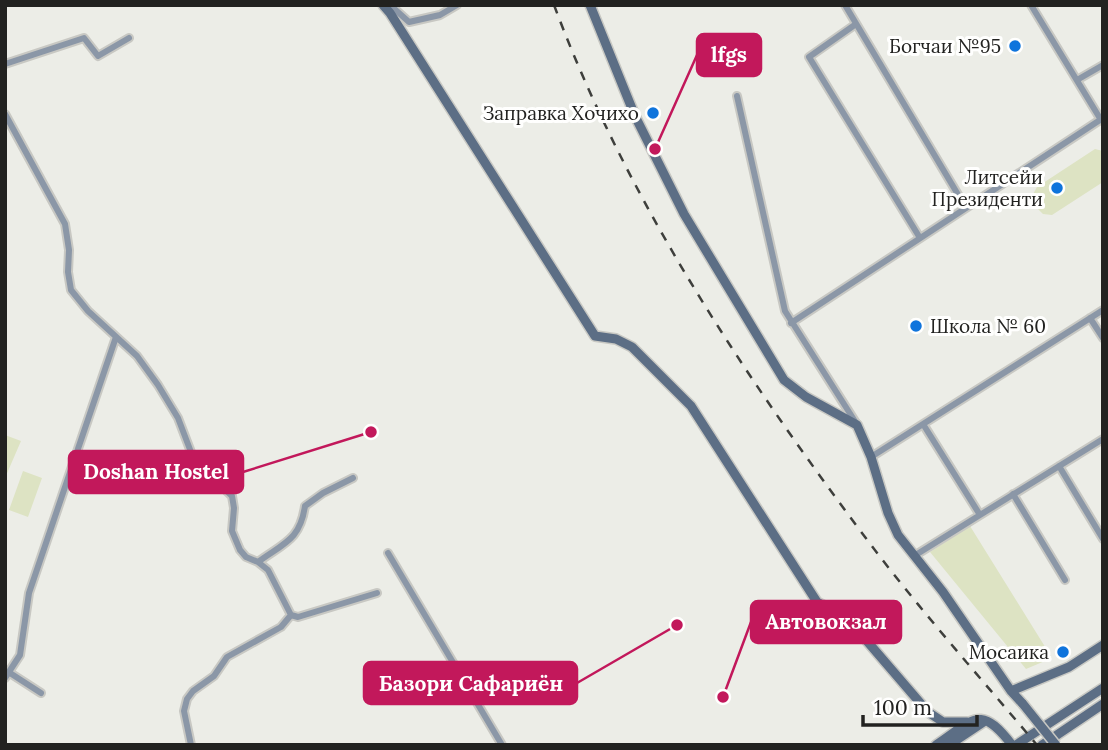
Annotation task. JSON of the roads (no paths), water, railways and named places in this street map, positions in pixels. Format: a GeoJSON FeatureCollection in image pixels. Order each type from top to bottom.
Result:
{"type":"FeatureCollection","features":[{"type":"Feature","properties":{"kind":"street"},"geometry":{"type":"LineString","coordinates":[[386,6],[409,22],[440,15],[457,5]]}},
{"type":"Feature","properties":{"kind":"street"},"geometry":{"type":"LineString","coordinates":[[590,5],[635,117],[678,203],[784,380],[806,397],[857,425]]}},
{"type":"Feature","properties":{"kind":"street"},"geometry":{"type":"LineString","coordinates":[[845,5],[966,208]]}},
{"type":"Feature","properties":{"kind":"street"},"geometry":{"type":"LineString","coordinates":[[791,323],[1102,120],[1031,5]]}},
{"type":"Feature","properties":{"kind":"street"},"geometry":{"type":"LineString","coordinates":[[386,6],[595,337],[616,340],[632,347],[691,406],[817,601],[848,619],[928,712],[943,722],[986,720],[998,726],[1014,745],[1103,688]]}},
{"type":"Feature","properties":{"kind":"street"},"geometry":{"type":"LineString","coordinates":[[856,24],[810,57],[920,238]]}},
{"type":"Feature","properties":{"kind":"street"},"geometry":{"type":"LineString","coordinates":[[5,64],[85,38],[98,56],[130,38]]}},
{"type":"Feature","properties":{"kind":"street"},"geometry":{"type":"LineString","coordinates":[[1077,80],[1103,65]]}},
{"type":"Feature","properties":{"kind":"street"},"geometry":{"type":"LineString","coordinates":[[737,96],[785,311],[857,425],[898,536],[943,592],[1011,691],[1056,745]]}},
{"type":"Feature","properties":{"kind":"street"},"geometry":{"type":"LineString","coordinates":[[5,114],[65,224],[71,290],[88,311],[137,356],[169,402],[194,460],[232,496],[232,531],[235,540],[246,557],[268,570],[291,615],[298,617],[377,593]]}},
{"type":"Feature","properties":{"kind":"street"},"geometry":{"type":"LineString","coordinates":[[871,457],[1103,310]]}},
{"type":"Feature","properties":{"kind":"street"},"geometry":{"type":"LineString","coordinates":[[1090,318],[1103,338]]}},
{"type":"Feature","properties":{"kind":"street"},"geometry":{"type":"LineString","coordinates":[[41,693],[7,675],[18,660],[23,645],[29,593],[116,337]]}},
{"type":"Feature","properties":{"kind":"street"},"geometry":{"type":"LineString","coordinates":[[923,424],[980,514]]}},
{"type":"Feature","properties":{"kind":"street"},"geometry":{"type":"LineString","coordinates":[[914,556],[1103,439]]}},
{"type":"Feature","properties":{"kind":"street"},"geometry":{"type":"LineString","coordinates":[[1059,466],[1103,539]]}},
{"type":"Feature","properties":{"kind":"street"},"geometry":{"type":"LineString","coordinates":[[258,562],[296,535],[302,525],[305,506],[323,493],[353,478]]}},
{"type":"Feature","properties":{"kind":"street"},"geometry":{"type":"LineString","coordinates":[[1013,494],[1065,580]]}},
{"type":"Feature","properties":{"kind":"street"},"geometry":{"type":"LineString","coordinates":[[388,553],[502,745]]}},
{"type":"Feature","properties":{"kind":"street"},"geometry":{"type":"LineString","coordinates":[[191,745],[184,711],[187,699],[193,691],[214,676],[227,657],[281,627],[291,615]]}},
{"type":"Feature","properties":{"kind":"street"},"geometry":{"type":"LineString","coordinates":[[1011,691],[1069,667],[1103,645]]}},
{"type":"Feature","properties":{"kind":"street"},"geometry":{"type":"LineString","coordinates":[[1042,745],[1103,704]]}},
{"type":"Feature","properties":{"kind":"street"},"geometry":{"type":"LineString","coordinates":[[942,744],[986,720]]}},
{"type":"Feature","properties":{"kind":"street"},"geometry":{"type":"LineString","coordinates":[[942,744],[943,722]]}},
{"type":"Feature","properties":{"kind":"street"},"geometry":{"type":"LineString","coordinates":[[942,744],[967,722]]}},
{"type":"Feature","properties":{"kind":"railway"},"geometry":{"type":"LineString","coordinates":[[554,5],[583,77],[616,146],[690,282],[732,347],[819,475],[886,564],[1037,745]]}},
{"type":"Feature","properties":{"kind":"place","name":"Богчаи №95"},"geometry":{"type":"Point","coordinates":[1015,46]}},
{"type":"Feature","properties":{"kind":"place","name":"Заправка Хочихо"},"geometry":{"type":"Point","coordinates":[653,113]}},
{"type":"Feature","properties":{"kind":"place","name":"lfgs"},"geometry":{"type":"Point","coordinates":[655,149]}},
{"type":"Feature","properties":{"kind":"place","name":"Литсейи Президенти"},"geometry":{"type":"Point","coordinates":[1057,188]}},
{"type":"Feature","properties":{"kind":"place","name":"Школа № 60"},"geometry":{"type":"Point","coordinates":[916,326]}},
{"type":"Feature","properties":{"kind":"place","name":"Doshan Hostel"},"geometry":{"type":"Point","coordinates":[371,432]}},
{"type":"Feature","properties":{"kind":"place","name":"Базори Сафариён"},"geometry":{"type":"Point","coordinates":[677,625]}},
{"type":"Feature","properties":{"kind":"place","name":"Мосаика"},"geometry":{"type":"Point","coordinates":[1063,652]}},
{"type":"Feature","properties":{"kind":"place","name":"Автовокзал"},"geometry":{"type":"Point","coordinates":[723,697]}}]}
